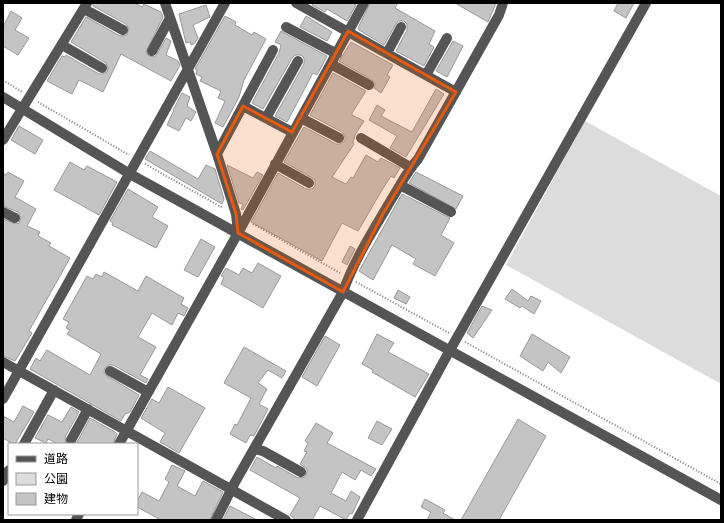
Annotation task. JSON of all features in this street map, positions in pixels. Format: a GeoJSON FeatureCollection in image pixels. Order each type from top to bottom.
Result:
{"type":"FeatureCollection","features":[{"type":"Feature","properties":{"kind":"street"},"geometry":{"type":"LineString","coordinates":[[165,3],[217,154],[241,217]]}},
{"type":"Feature","properties":{"kind":"street"},"geometry":{"type":"LineString","coordinates":[[3,399],[225,3]]}},
{"type":"Feature","properties":{"kind":"street"},"geometry":{"type":"LineString","coordinates":[[296,3],[456,92]]}},
{"type":"Feature","properties":{"kind":"street"},"geometry":{"type":"LineString","coordinates":[[120,443],[238,233],[241,217],[275,164],[364,3]]}},
{"type":"Feature","properties":{"kind":"street"},"geometry":{"type":"LineString","coordinates":[[216,520],[233,491],[234,484],[343,292],[348,277],[410,167],[418,159],[456,92],[499,15],[503,3]]}},
{"type":"Feature","properties":{"kind":"street"},"geometry":{"type":"LineString","coordinates":[[357,520],[450,350],[646,3]]}},
{"type":"Feature","properties":{"kind":"street"},"geometry":{"type":"LineString","coordinates":[[3,140],[85,6],[123,30]]}},
{"type":"Feature","properties":{"kind":"street"},"geometry":{"type":"LineString","coordinates":[[152,51],[170,18]]}},
{"type":"Feature","properties":{"kind":"street"},"geometry":{"type":"LineString","coordinates":[[286,27],[337,54]]}},
{"type":"Feature","properties":{"kind":"street"},"geometry":{"type":"LineString","coordinates":[[387,53],[401,27]]}},
{"type":"Feature","properties":{"kind":"street"},"geometry":{"type":"LineString","coordinates":[[426,75],[447,38]]}},
{"type":"Feature","properties":{"kind":"street"},"geometry":{"type":"LineString","coordinates":[[62,44],[102,68]]}},
{"type":"Feature","properties":{"kind":"street"},"geometry":{"type":"LineString","coordinates":[[217,154],[273,50]]}},
{"type":"Feature","properties":{"kind":"street"},"geometry":{"type":"LineString","coordinates":[[266,118],[298,61]]}},
{"type":"Feature","properties":{"kind":"street"},"geometry":{"type":"LineString","coordinates":[[331,64],[369,85]]}},
{"type":"Feature","properties":{"kind":"street"},"geometry":{"type":"LineString","coordinates":[[3,97],[130,174],[721,500]]}},
{"type":"Feature","properties":{"kind":"street"},"geometry":{"type":"LineString","coordinates":[[243,106],[292,132]]}},
{"type":"Feature","properties":{"kind":"street"},"geometry":{"type":"LineString","coordinates":[[301,118],[339,138]]}},
{"type":"Feature","properties":{"kind":"street"},"geometry":{"type":"LineString","coordinates":[[361,138],[410,167]]}},
{"type":"Feature","properties":{"kind":"street"},"geometry":{"type":"LineString","coordinates":[[275,164],[309,183]]}},
{"type":"Feature","properties":{"kind":"street"},"geometry":{"type":"LineString","coordinates":[[400,185],[451,212]]}},
{"type":"Feature","properties":{"kind":"street"},"geometry":{"type":"LineString","coordinates":[[3,212],[15,218]]}},
{"type":"Feature","properties":{"kind":"street"},"geometry":{"type":"LineString","coordinates":[[3,362],[286,520]]}},
{"type":"Feature","properties":{"kind":"street"},"geometry":{"type":"LineString","coordinates":[[110,371],[148,392]]}},
{"type":"Feature","properties":{"kind":"street"},"geometry":{"type":"LineString","coordinates":[[25,443],[54,390]]}},
{"type":"Feature","properties":{"kind":"street"},"geometry":{"type":"LineString","coordinates":[[71,440],[88,409]]}},
{"type":"Feature","properties":{"kind":"street"},"geometry":{"type":"LineString","coordinates":[[254,449],[262,451],[301,472]]}},
{"type":"Feature","properties":{"kind":"street"},"geometry":{"type":"LineString","coordinates":[[3,481],[8,472]]}},
{"type":"Feature","properties":{"kind":"path"},"geometry":{"type":"LineString","coordinates":[[3,80],[137,160],[721,484]]}},
{"type":"Feature","properties":{"kind":"highlighted area"},"geometry":{"type":"Polygon","coordinates":[[[348,31],[456,92],[383,214],[343,292],[238,233],[236,214],[217,154],[243,106],[292,132],[348,31]]]}},
{"type":"Feature","properties":{"kind":"green space"},"geometry":{"type":"Polygon","coordinates":[[[585,121],[721,196],[721,384],[506,265],[585,121]]]}},
{"type":"Feature","properties":{"kind":"building"},"geometry":{"type":"Polygon","coordinates":[[[93,3],[135,3],[142,7],[144,4],[161,12],[163,17],[146,52],[149,56],[155,57],[166,38],[171,41],[166,55],[178,61],[180,65],[171,81],[121,54],[103,92],[79,80],[72,94],[47,81],[62,56],[65,57],[66,55],[99,74],[107,72],[108,68],[106,63],[71,42],[86,17],[120,36],[127,35],[129,29],[126,24],[93,6],[93,3]]]}},
{"type":"Feature","properties":{"kind":"building"},"geometry":{"type":"Polygon","coordinates":[[[313,3],[352,3],[356,5],[347,21],[327,9],[325,12],[312,5],[313,3]]]}},
{"type":"Feature","properties":{"kind":"building"},"geometry":{"type":"Polygon","coordinates":[[[370,3],[398,3],[395,8],[435,31],[429,44],[434,47],[424,66],[396,51],[407,30],[407,24],[404,21],[398,21],[384,45],[359,30],[358,28],[370,3]]]}},
{"type":"Feature","properties":{"kind":"building"},"geometry":{"type":"Polygon","coordinates":[[[455,3],[496,3],[488,22],[455,3]]]}},
{"type":"Feature","properties":{"kind":"building"},"geometry":{"type":"Polygon","coordinates":[[[618,3],[634,3],[626,18],[614,11],[618,3]]]}},
{"type":"Feature","properties":{"kind":"building"},"geometry":{"type":"Polygon","coordinates":[[[206,5],[210,17],[193,25],[198,38],[194,44],[191,45],[190,42],[186,43],[179,14],[206,5]]]}},
{"type":"Feature","properties":{"kind":"building"},"geometry":{"type":"Polygon","coordinates":[[[11,11],[22,18],[15,30],[29,38],[18,55],[3,46],[3,27],[11,11]]]}},
{"type":"Feature","properties":{"kind":"building"},"geometry":{"type":"Polygon","coordinates":[[[225,16],[236,22],[235,25],[252,35],[254,32],[266,39],[244,80],[239,97],[223,127],[215,123],[225,101],[218,98],[221,91],[200,81],[202,77],[196,74],[197,70],[195,69],[225,16]]]}},
{"type":"Feature","properties":{"kind":"building"},"geometry":{"type":"Polygon","coordinates":[[[306,16],[332,32],[327,41],[300,27],[306,16]]]}},
{"type":"Feature","properties":{"kind":"building"},"geometry":{"type":"Polygon","coordinates":[[[281,31],[327,56],[317,75],[313,73],[287,122],[275,116],[304,64],[304,58],[301,55],[295,55],[292,58],[263,109],[252,103],[279,53],[281,45],[275,42],[281,31]]]}},
{"type":"Feature","properties":{"kind":"building"},"geometry":{"type":"Polygon","coordinates":[[[453,41],[463,46],[447,77],[436,71],[453,41]]]}},
{"type":"Feature","properties":{"kind":"building"},"geometry":{"type":"Polygon","coordinates":[[[351,42],[393,65],[387,75],[390,77],[381,93],[374,88],[375,84],[372,80],[339,61],[351,42]]]}},
{"type":"Feature","properties":{"kind":"building"},"geometry":{"type":"Polygon","coordinates":[[[333,73],[366,91],[352,113],[352,115],[364,121],[355,135],[354,144],[332,177],[346,184],[351,177],[353,178],[366,155],[378,162],[381,158],[400,168],[394,178],[391,176],[358,231],[342,223],[322,261],[251,222],[278,173],[306,189],[312,189],[315,186],[315,180],[284,162],[304,127],[336,144],[340,144],[345,141],[345,137],[342,132],[310,115],[333,73]]]}},
{"type":"Feature","properties":{"kind":"building"},"geometry":{"type":"Polygon","coordinates":[[[436,89],[444,94],[406,157],[390,148],[397,136],[369,120],[377,105],[385,110],[381,116],[412,132],[436,89]]]}},
{"type":"Feature","properties":{"kind":"building"},"geometry":{"type":"Polygon","coordinates":[[[182,93],[190,97],[187,106],[196,112],[191,121],[186,118],[179,131],[167,125],[182,93]]]}},
{"type":"Feature","properties":{"kind":"building"},"geometry":{"type":"Polygon","coordinates":[[[19,126],[43,140],[35,154],[11,140],[19,126]]]}},
{"type":"Feature","properties":{"kind":"building"},"geometry":{"type":"Polygon","coordinates":[[[150,151],[198,179],[206,165],[215,169],[224,199],[222,204],[145,159],[150,151]]]}},
{"type":"Feature","properties":{"kind":"building"},"geometry":{"type":"Polygon","coordinates":[[[70,162],[84,170],[87,166],[117,182],[99,215],[54,190],[70,162]]]}},
{"type":"Feature","properties":{"kind":"building"},"geometry":{"type":"Polygon","coordinates":[[[227,165],[253,178],[257,172],[263,175],[243,210],[241,209],[243,204],[239,203],[227,165]]]}},
{"type":"Feature","properties":{"kind":"building"},"geometry":{"type":"Polygon","coordinates":[[[8,172],[24,181],[15,197],[36,209],[27,226],[40,232],[38,235],[40,237],[51,243],[49,246],[70,258],[29,331],[32,333],[15,361],[3,356],[3,219],[16,224],[19,223],[21,218],[18,212],[3,206],[3,173],[6,175],[8,172]]]}},
{"type":"Feature","properties":{"kind":"building"},"geometry":{"type":"Polygon","coordinates":[[[416,172],[463,196],[456,209],[409,183],[416,172]]]}},
{"type":"Feature","properties":{"kind":"building"},"geometry":{"type":"Polygon","coordinates":[[[128,189],[158,207],[152,217],[168,226],[156,248],[112,225],[113,223],[110,221],[128,189]]]}},
{"type":"Feature","properties":{"kind":"building"},"geometry":{"type":"Polygon","coordinates":[[[402,194],[450,218],[441,235],[454,243],[435,276],[413,264],[416,259],[392,245],[373,280],[359,271],[402,194]]]}},
{"type":"Feature","properties":{"kind":"building"},"geometry":{"type":"Polygon","coordinates":[[[201,239],[215,247],[198,277],[184,270],[201,239]]]}},
{"type":"Feature","properties":{"kind":"building"},"geometry":{"type":"Polygon","coordinates":[[[350,246],[355,249],[347,265],[342,262],[350,246]]]}},
{"type":"Feature","properties":{"kind":"building"},"geometry":{"type":"Polygon","coordinates":[[[258,263],[281,276],[263,308],[221,284],[224,277],[221,276],[226,268],[239,275],[243,268],[252,273],[258,263]]]}},
{"type":"Feature","properties":{"kind":"building"},"geometry":{"type":"Polygon","coordinates":[[[104,272],[138,291],[146,276],[184,298],[181,304],[188,308],[184,316],[178,313],[172,325],[152,313],[138,337],[156,347],[140,375],[148,379],[146,383],[113,365],[109,365],[105,368],[104,372],[107,376],[139,395],[130,412],[125,414],[121,421],[30,369],[36,358],[40,361],[47,350],[90,375],[101,354],[67,334],[70,330],[66,328],[69,322],[63,319],[87,276],[93,279],[96,274],[102,277],[104,272]]]}},
{"type":"Feature","properties":{"kind":"building"},"geometry":{"type":"Polygon","coordinates":[[[512,289],[528,301],[531,296],[541,301],[534,314],[522,306],[520,308],[505,299],[512,289]]]}},
{"type":"Feature","properties":{"kind":"building"},"geometry":{"type":"Polygon","coordinates":[[[398,290],[410,297],[406,304],[394,298],[398,290]]]}},
{"type":"Feature","properties":{"kind":"building"},"geometry":{"type":"Polygon","coordinates":[[[482,306],[492,310],[473,338],[467,333],[482,306]]]}},
{"type":"Feature","properties":{"kind":"building"},"geometry":{"type":"Polygon","coordinates":[[[377,334],[394,343],[388,352],[429,374],[415,397],[372,372],[373,370],[362,364],[377,334]]]}},
{"type":"Feature","properties":{"kind":"building"},"geometry":{"type":"Polygon","coordinates":[[[532,334],[570,357],[561,373],[548,362],[543,371],[520,356],[532,334]]]}},
{"type":"Feature","properties":{"kind":"building"},"geometry":{"type":"Polygon","coordinates":[[[325,336],[340,345],[317,386],[302,377],[325,336]]]}},
{"type":"Feature","properties":{"kind":"building"},"geometry":{"type":"Polygon","coordinates":[[[244,347],[286,371],[282,378],[268,370],[258,383],[267,389],[259,404],[268,409],[254,436],[250,435],[246,443],[230,434],[235,424],[237,425],[251,398],[224,383],[244,347]]]}},
{"type":"Feature","properties":{"kind":"building"},"geometry":{"type":"Polygon","coordinates":[[[168,387],[205,408],[179,453],[160,442],[165,433],[141,418],[152,399],[159,403],[168,387]]]}},
{"type":"Feature","properties":{"kind":"building"},"geometry":{"type":"Polygon","coordinates":[[[23,406],[34,412],[16,443],[11,443],[3,438],[3,416],[14,422],[23,406]]]}},
{"type":"Feature","properties":{"kind":"building"},"geometry":{"type":"Polygon","coordinates":[[[71,407],[79,412],[65,437],[66,443],[56,443],[48,439],[46,443],[35,438],[48,415],[62,422],[71,407]]]}},
{"type":"Feature","properties":{"kind":"building"},"geometry":{"type":"Polygon","coordinates":[[[90,418],[117,434],[113,443],[77,443],[90,418]]]}},
{"type":"Feature","properties":{"kind":"building"},"geometry":{"type":"Polygon","coordinates":[[[518,419],[546,436],[499,520],[461,520],[518,419]]]}},
{"type":"Feature","properties":{"kind":"building"},"geometry":{"type":"Polygon","coordinates":[[[377,421],[392,429],[382,445],[368,438],[377,421]]]}},
{"type":"Feature","properties":{"kind":"building"},"geometry":{"type":"Polygon","coordinates":[[[316,423],[333,433],[327,443],[376,469],[371,476],[361,470],[355,480],[342,472],[331,493],[346,501],[351,491],[360,497],[352,514],[350,513],[346,520],[320,506],[312,520],[296,520],[290,515],[300,498],[250,470],[257,457],[298,478],[305,477],[307,469],[300,464],[307,452],[304,451],[308,443],[305,441],[316,423]]]}},
{"type":"Feature","properties":{"kind":"building"},"geometry":{"type":"Polygon","coordinates":[[[172,465],[185,471],[177,486],[195,496],[203,481],[223,492],[210,520],[161,520],[138,508],[138,499],[142,492],[159,501],[169,482],[165,479],[172,465]]]}},
{"type":"Feature","properties":{"kind":"building"},"geometry":{"type":"Polygon","coordinates":[[[425,499],[445,510],[443,513],[455,520],[427,520],[431,512],[421,507],[425,499]]]}},
{"type":"Feature","properties":{"kind":"building"},"geometry":{"type":"Polygon","coordinates":[[[230,506],[257,520],[223,520],[230,506]]]}}]}
